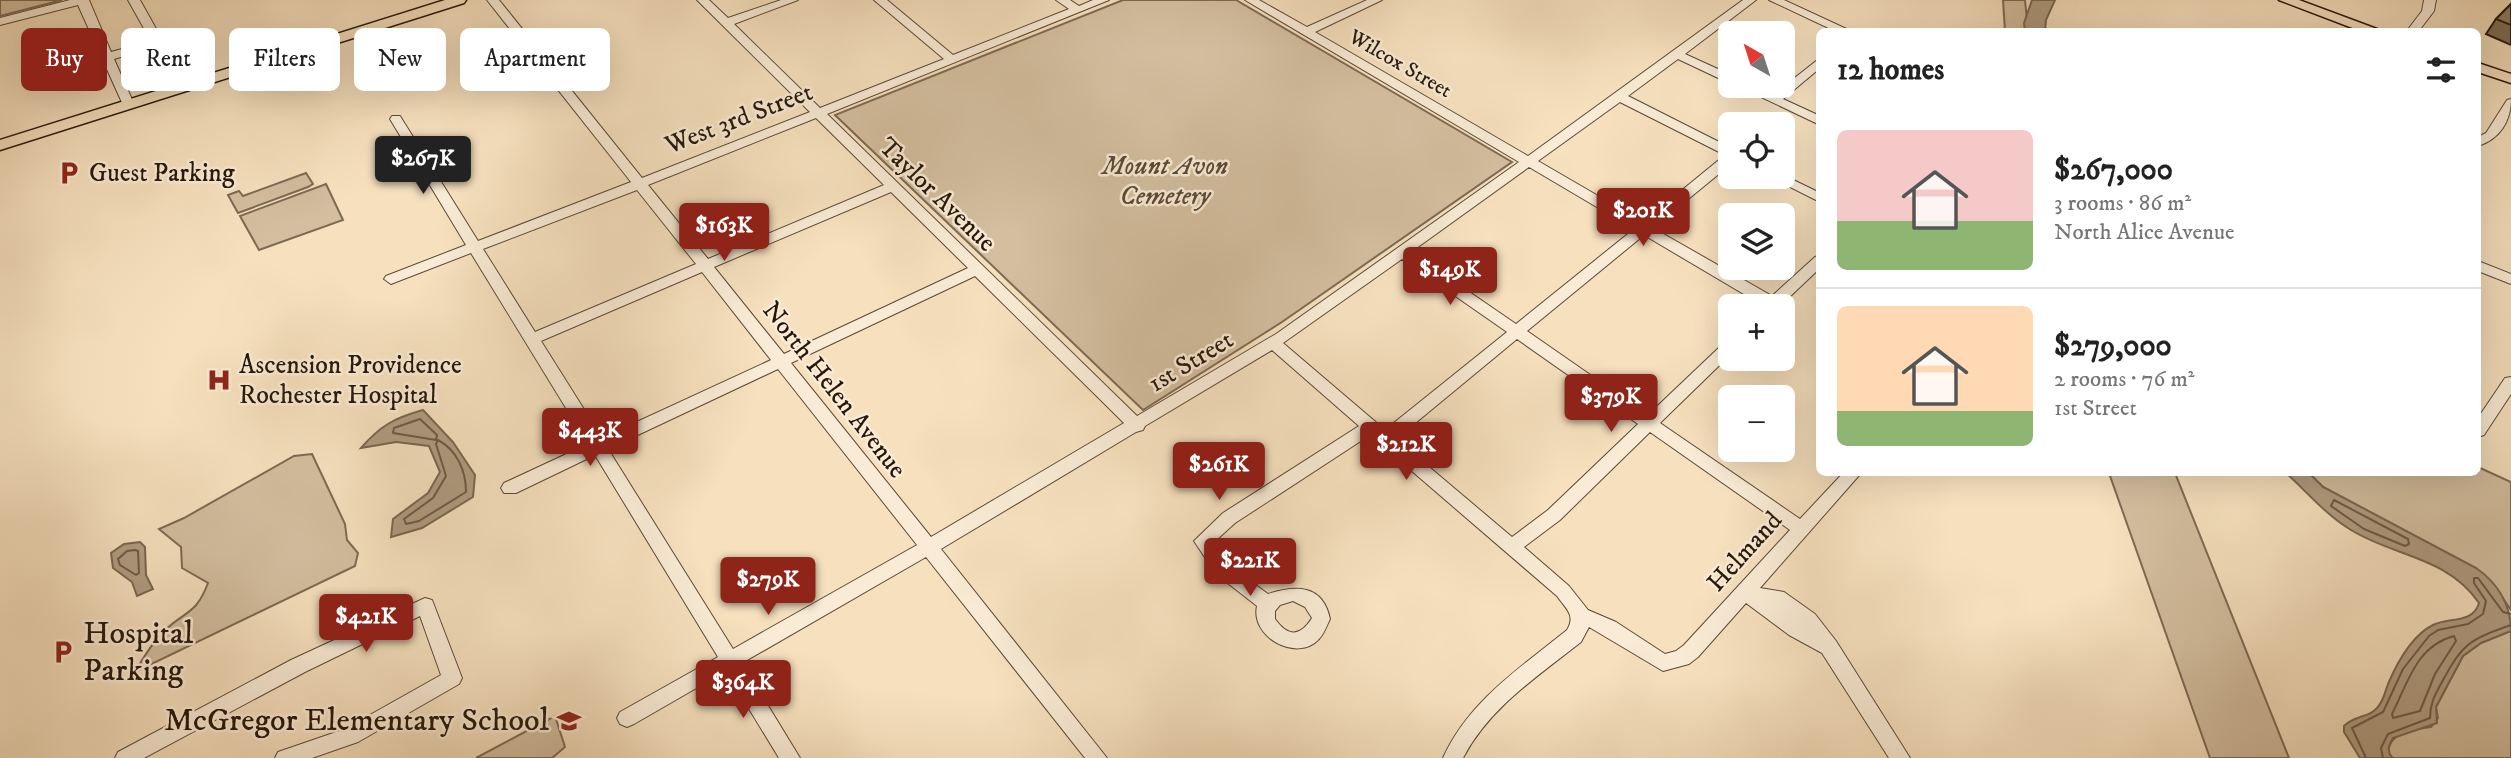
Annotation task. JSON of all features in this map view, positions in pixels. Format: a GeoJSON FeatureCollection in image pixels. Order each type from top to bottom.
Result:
{"type":"FeatureCollection","features":[{"type":"Feature","properties":{"kind":"main road"},"geometry":{"type":"LineString","coordinates":[[215,78],[459,0]]}},
{"type":"Feature","properties":{"kind":"main road"},"geometry":{"type":"LineString","coordinates":[[2291,2],[2366,28]]}},
{"type":"Feature","properties":{"kind":"main road"},"geometry":{"type":"LineString","coordinates":[[2481,68],[2511,79]]}},
{"type":"Feature","properties":{"kind":"main road"},"geometry":{"type":"LineString","coordinates":[[0,145],[173,91]]}},
{"type":"Feature","properties":{"kind":"street"},"geometry":{"type":"LineString","coordinates":[[0,22],[82,0],[94,28]]}},
{"type":"Feature","properties":{"kind":"street"},"geometry":{"type":"LineString","coordinates":[[134,0],[151,28]]}},
{"type":"Feature","properties":{"kind":"street","name":"North Helen Avenue"},"geometry":{"type":"LineString","coordinates":[[493,0],[548,65],[780,364],[1097,758]]}},
{"type":"Feature","properties":{"kind":"street","name":"Taylor Avenue"},"geometry":{"type":"LineString","coordinates":[[703,0],[1137,426]]}},
{"type":"Feature","properties":{"kind":"street"},"geometry":{"type":"LineString","coordinates":[[726,23],[792,0]]}},
{"type":"Feature","properties":{"kind":"street"},"geometry":{"type":"LineString","coordinates":[[880,0],[952,60]]}},
{"type":"Feature","properties":{"kind":"street"},"geometry":{"type":"LineString","coordinates":[[1062,0],[1078,10]]}},
{"type":"Feature","properties":{"kind":"street","name":"West 3rd Street"},"geometry":{"type":"LineString","coordinates":[[391,279],[819,114],[1104,0]]}},
{"type":"Feature","properties":{"kind":"street","name":"Wilcox Street"},"geometry":{"type":"LineString","coordinates":[[1251,0],[1755,294]]}},
{"type":"Feature","properties":{"kind":"street"},"geometry":{"type":"LineString","coordinates":[[1306,32],[1376,0]]}},
{"type":"Feature","properties":{"kind":"street","name":"1st Street"},"geometry":{"type":"LineString","coordinates":[[627,718],[927,548],[1273,343],[1529,162],[1750,0]]}},
{"type":"Feature","properties":{"kind":"street"},"geometry":{"type":"LineString","coordinates":[[1774,0],[1839,28]]}},
{"type":"Feature","properties":{"kind":"street"},"geometry":{"type":"LineString","coordinates":[[2415,28],[2428,10],[2430,0]]}},
{"type":"Feature","properties":{"kind":"street"},"geometry":{"type":"LineString","coordinates":[[121,53],[107,57],[128,104]]}},
{"type":"Feature","properties":{"kind":"street"},"geometry":{"type":"LineString","coordinates":[[1676,54],[1718,74]]}},
{"type":"Feature","properties":{"kind":"street"},"geometry":{"type":"LineString","coordinates":[[1775,100],[1816,65]]}},
{"type":"Feature","properties":{"kind":"street"},"geometry":{"type":"LineString","coordinates":[[1619,97],[1718,148]]}},
{"type":"Feature","properties":{"kind":"street"},"geometry":{"type":"LineString","coordinates":[[1771,98],[1816,119]]}},
{"type":"Feature","properties":{"kind":"street"},"geometry":{"type":"LineString","coordinates":[[2481,141],[2491,136],[2511,103]]}},
{"type":"Feature","properties":{"kind":"street"},"geometry":{"type":"LineString","coordinates":[[396,119],[790,758]]}},
{"type":"Feature","properties":{"kind":"street"},"geometry":{"type":"LineString","coordinates":[[1385,439],[1718,166]]}},
{"type":"Feature","properties":{"kind":"street"},"geometry":{"type":"LineString","coordinates":[[532,339],[893,186]]}},
{"type":"Feature","properties":{"kind":"street"},"geometry":{"type":"LineString","coordinates":[[1795,186],[1816,196]]}},
{"type":"Feature","properties":{"kind":"street"},"geometry":{"type":"LineString","coordinates":[[1402,252],[1801,529]]}},
{"type":"Feature","properties":{"kind":"street"},"geometry":{"type":"LineString","coordinates":[[1784,294],[1816,264]]}},
{"type":"Feature","properties":{"kind":"street"},"geometry":{"type":"LineString","coordinates":[[2481,267],[2511,279]]}},
{"type":"Feature","properties":{"kind":"street"},"geometry":{"type":"LineString","coordinates":[[510,488],[780,364],[978,269]]}},
{"type":"Feature","properties":{"kind":"street"},"geometry":{"type":"LineString","coordinates":[[1273,343],[1563,591],[1581,615],[1582,622],[1574,636],[1480,717],[1464,736],[1453,758]]}},
{"type":"Feature","properties":{"kind":"street"},"geometry":{"type":"LineString","coordinates":[[1511,547],[1554,515],[1718,357]]}},
{"type":"Feature","properties":{"kind":"street"},"geometry":{"type":"LineString","coordinates":[[2481,427],[2511,382]]}},
{"type":"Feature","properties":{"kind":"street"},"geometry":{"type":"LineString","coordinates":[[1269,604],[1247,592],[1210,555],[1203,541],[1229,518],[1370,427]]}},
{"type":"Feature","properties":{"kind":"street","name":"Helmand"},"geometry":{"type":"LineString","coordinates":[[1581,615],[1609,626],[1653,658],[1663,663],[1672,663],[1691,651],[1850,476]]}},
{"type":"Feature","properties":{"kind":"street"},"geometry":{"type":"LineString","coordinates":[[1745,594],[1765,605],[1796,629],[1829,647],[1900,758]]}},
{"type":"Feature","properties":{"kind":"street"},"geometry":{"type":"LineString","coordinates":[[131,757],[298,666],[425,605],[452,677],[352,736],[285,758]]}},
{"type":"Feature","properties":{"kind":"green space"},"geometry":{"type":"Polygon","coordinates":[[[0,0],[62,0],[0,16],[0,0]]]}},
{"type":"Feature","properties":{"kind":"green space","name":"Mount Avon Cemetery"},"geometry":{"type":"Polygon","coordinates":[[[1123,0],[1236,0],[1512,162],[1282,322],[1143,410],[835,115],[1123,0]]]}},
{"type":"Feature","properties":{"kind":"green space"},"geometry":{"type":"Polygon","coordinates":[[[2003,0],[2025,0],[2028,28],[2005,28],[2003,0]]]}},
{"type":"Feature","properties":{"kind":"green space"},"geometry":{"type":"Polygon","coordinates":[[[306,173],[313,184],[308,187],[238,213],[228,195],[239,191],[243,196],[306,173]]]}},
{"type":"Feature","properties":{"kind":"green space"},"geometry":{"type":"Polygon","coordinates":[[[326,184],[343,220],[259,250],[240,216],[326,184]]]}},
{"type":"Feature","properties":{"kind":"green space"},"geometry":{"type":"Polygon","coordinates":[[[312,454],[345,524],[347,540],[358,553],[355,566],[135,672],[160,636],[195,607],[208,583],[182,568],[181,547],[159,529],[184,518],[294,456],[312,454]]]}},
{"type":"Feature","properties":{"kind":"green space"},"geometry":{"type":"Polygon","coordinates":[[[2481,468],[2511,482],[2511,610],[2476,568],[2323,487],[2312,476],[2481,476],[2481,468]]]}},
{"type":"Feature","properties":{"kind":"green space"},"geometry":{"type":"Polygon","coordinates":[[[2110,476],[2176,476],[2289,758],[2210,758],[2110,476]]]}},
{"type":"Feature","properties":{"kind":"green space"},"geometry":{"type":"Polygon","coordinates":[[[2511,631],[2511,758],[2393,758],[2388,753],[2393,740],[2404,733],[2431,727],[2438,718],[2436,707],[2463,656],[2481,643],[2511,631]]]}},
{"type":"Feature","properties":{"kind":"green space"},"geometry":{"type":"Polygon","coordinates":[[[555,716],[565,747],[552,758],[476,758],[555,716]]]}},
{"type":"Feature","properties":{"kind":"water"},"geometry":{"type":"Polygon","coordinates":[[[2032,0],[2055,0],[2045,28],[2025,28],[2032,0]]]}},
{"type":"Feature","properties":{"kind":"water"},"geometry":{"type":"Polygon","coordinates":[[[423,410],[453,442],[475,475],[473,497],[422,528],[391,537],[393,519],[428,493],[440,472],[429,446],[396,442],[361,448],[388,424],[423,410]]]}},
{"type":"Feature","properties":{"kind":"water"},"geometry":{"type":"Polygon","coordinates":[[[2289,476],[2312,476],[2323,487],[2476,568],[2497,588],[2509,612],[2511,631],[2481,643],[2463,656],[2436,707],[2437,723],[2393,738],[2389,748],[2392,758],[2360,758],[2344,732],[2344,726],[2378,707],[2400,659],[2418,636],[2433,625],[2472,614],[2479,603],[2452,576],[2420,559],[2368,539],[2342,524],[2289,476]]]}},
{"type":"Feature","properties":{"kind":"water"},"geometry":{"type":"Polygon","coordinates":[[[140,542],[145,547],[146,575],[153,589],[137,596],[132,582],[113,568],[111,553],[124,544],[140,542]]]}},
{"type":"Feature","properties":{"kind":"building"},"geometry":{"type":"Polygon","coordinates":[[[2511,4],[2511,25],[2496,19],[2511,4]]]}},
{"type":"Feature","properties":{"kind":"place","name":"Guest Parking"},"geometry":{"type":"Point","coordinates":[69,173]}},
{"type":"Feature","properties":{"kind":"place","name":"Ascension Providence Rochester Hospital"},"geometry":{"type":"Point","coordinates":[219,380]}},
{"type":"Feature","properties":{"kind":"place","name":"Hospital Parking"},"geometry":{"type":"Point","coordinates":[63,652]}},
{"type":"Feature","properties":{"kind":"place","name":"McGregor Elementary School"},"geometry":{"type":"Point","coordinates":[569,721]}}]}
